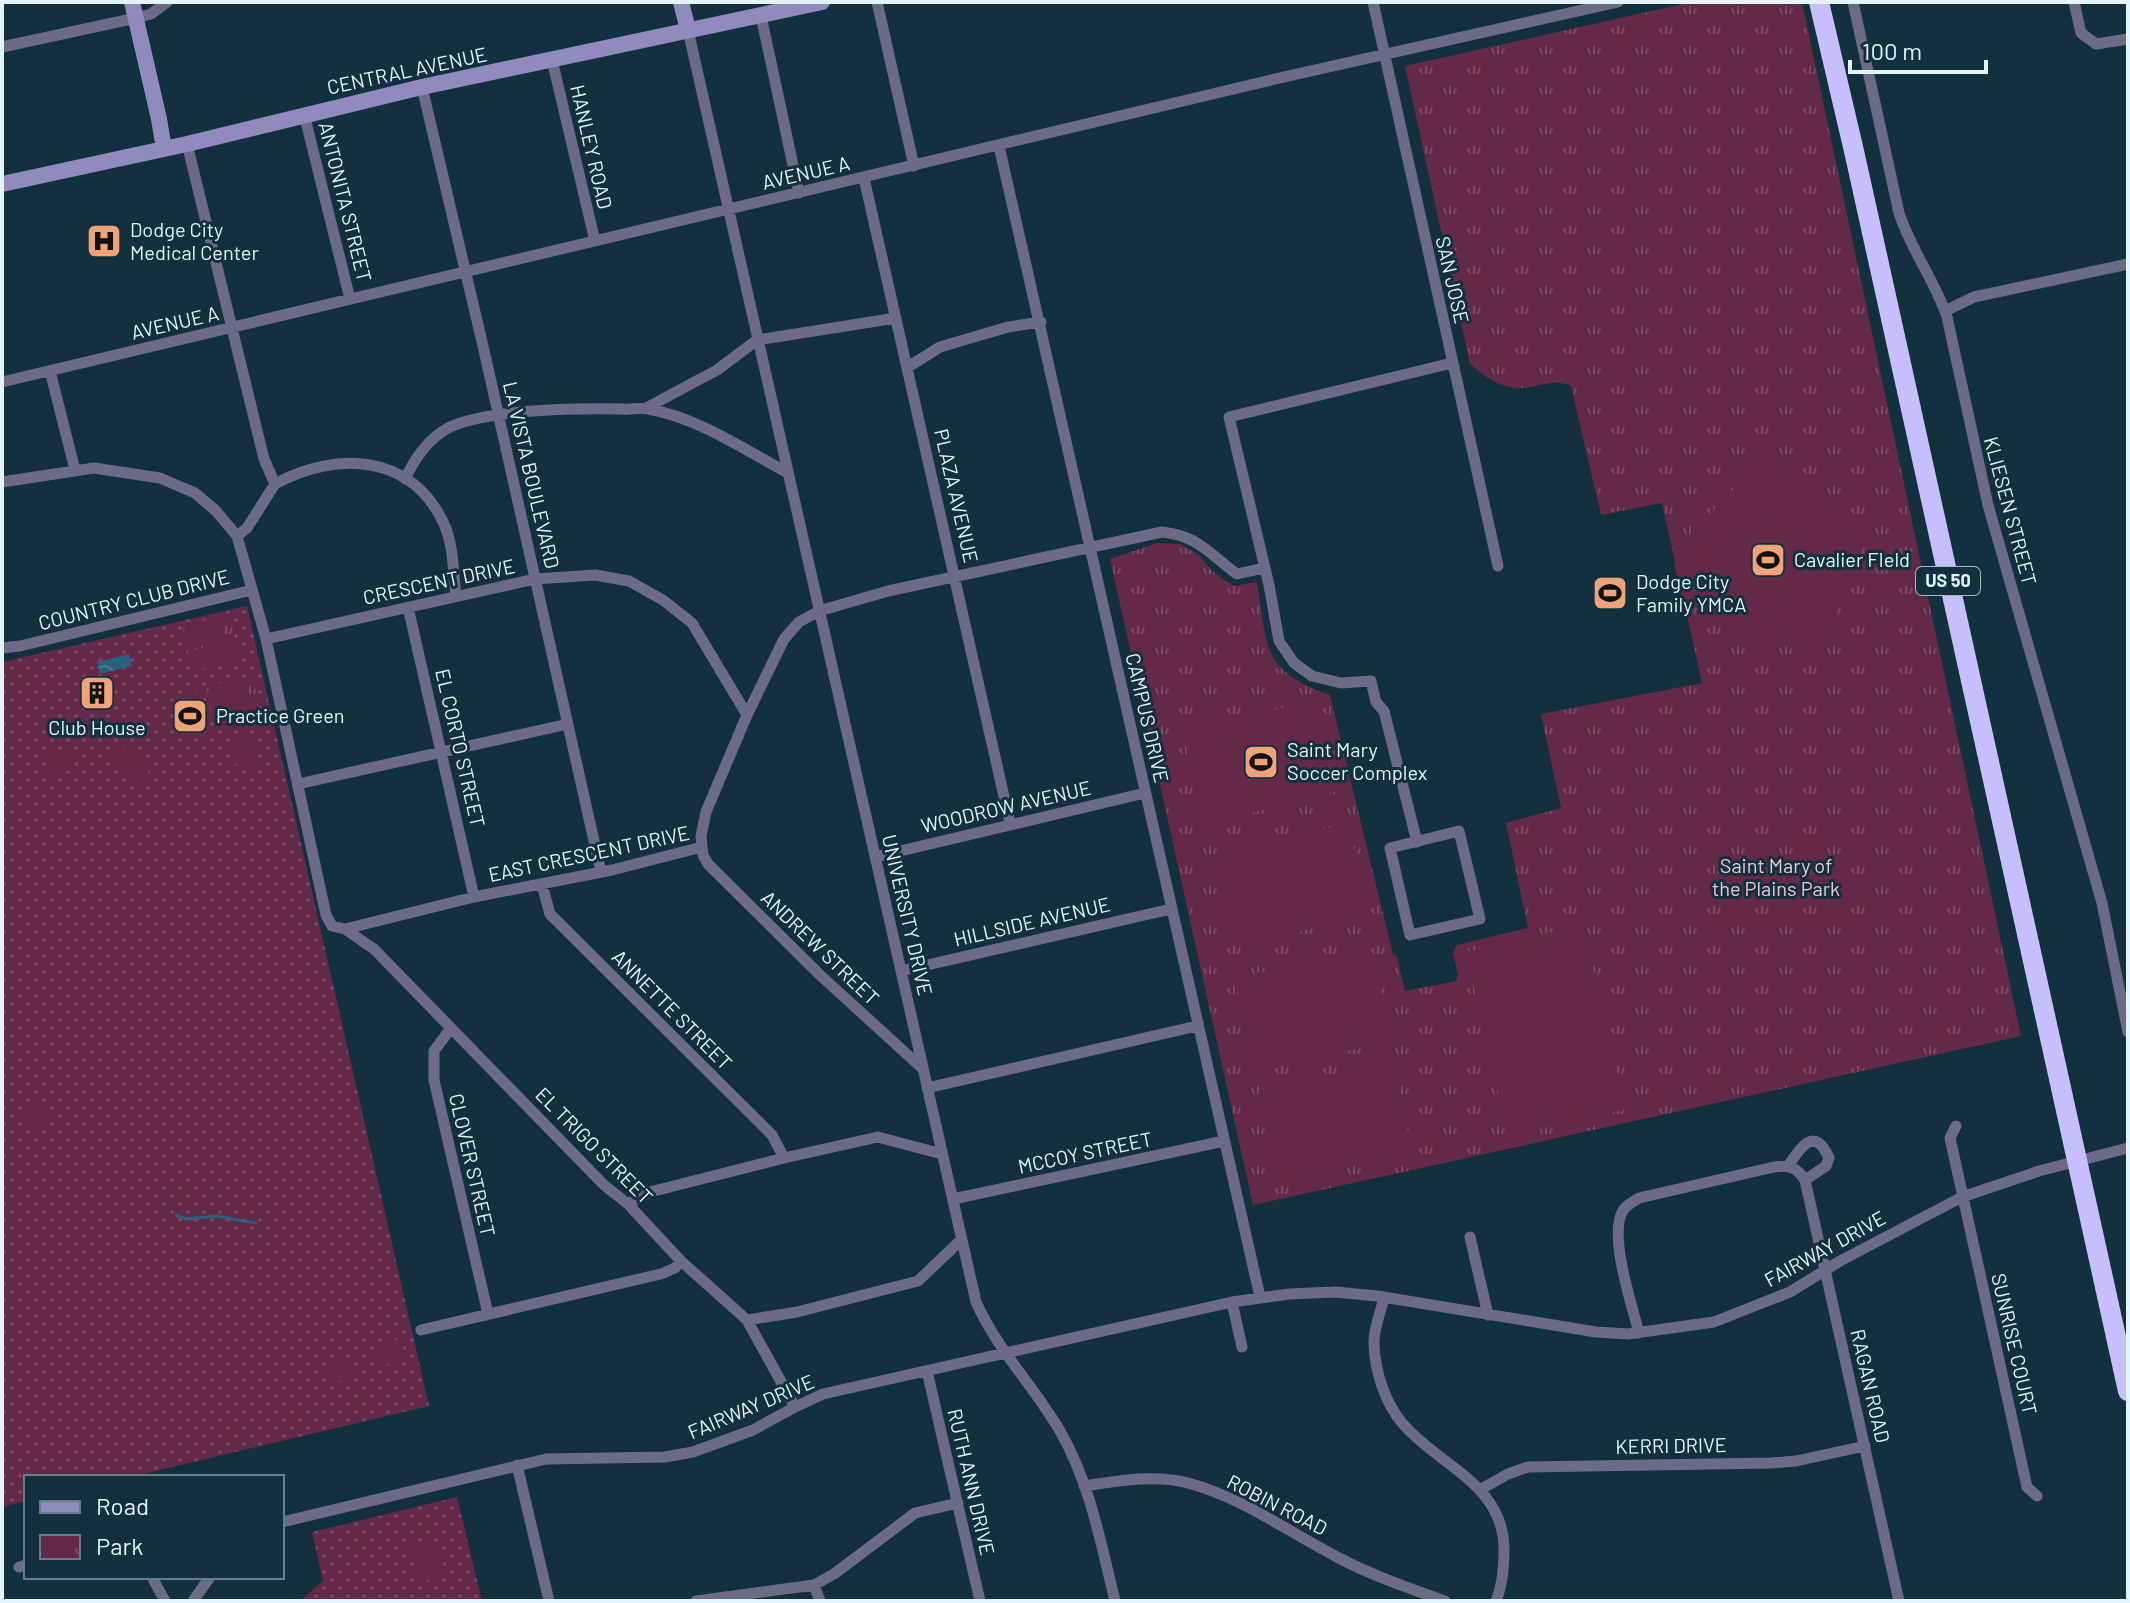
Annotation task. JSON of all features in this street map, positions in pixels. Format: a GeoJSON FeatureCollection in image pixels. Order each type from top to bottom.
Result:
{"type":"FeatureCollection","features":[{"type":"Feature","properties":{"kind":"highway","name":"US 50"},"geometry":{"type":"LineString","coordinates":[[1819,2],[2128,1391]]}},
{"type":"Feature","properties":{"kind":"street"},"geometry":{"type":"LineString","coordinates":[[2,47],[134,10],[151,14],[167,2]]}},
{"type":"Feature","properties":{"kind":"street"},"geometry":{"type":"LineString","coordinates":[[681,2],[688,30]]}},
{"type":"Feature","properties":{"kind":"street","name":"CENTRAL AVENUE"},"geometry":{"type":"LineString","coordinates":[[2,184],[187,144],[422,87],[822,2]]}},
{"type":"Feature","properties":{"kind":"street"},"geometry":{"type":"LineString","coordinates":[[877,2],[914,166]]}},
{"type":"Feature","properties":{"kind":"street","name":"SAN JOSE"},"geometry":{"type":"LineString","coordinates":[[1373,2],[1498,566]]}},
{"type":"Feature","properties":{"kind":"street","name":"AVENUE A"},"geometry":{"type":"LineString","coordinates":[[2,382],[1245,86],[1618,2]]}},
{"type":"Feature","properties":{"kind":"street","name":"KLIESEN STREET"},"geometry":{"type":"LineString","coordinates":[[1853,2],[1899,213],[1945,311],[1988,505],[2102,903],[2128,1032]]}},
{"type":"Feature","properties":{"kind":"street"},"geometry":{"type":"LineString","coordinates":[[2074,2],[2081,33],[2096,44],[2128,39]]}},
{"type":"Feature","properties":{"kind":"street"},"geometry":{"type":"LineString","coordinates":[[134,10],[164,149]]}},
{"type":"Feature","properties":{"kind":"street"},"geometry":{"type":"LineString","coordinates":[[761,16],[799,193]]}},
{"type":"Feature","properties":{"kind":"street","name":"UNIVERSITY DRIVE"},"geometry":{"type":"LineString","coordinates":[[688,30],[976,1302],[989,1332],[1059,1431],[1084,1486],[1115,1601]]}},
{"type":"Feature","properties":{"kind":"street","name":"HANLEY ROAD"},"geometry":{"type":"LineString","coordinates":[[552,60],[595,241]]}},
{"type":"Feature","properties":{"kind":"street","name":"LA VISTA BOULEVARD"},"geometry":{"type":"LineString","coordinates":[[422,87],[601,872]]}},
{"type":"Feature","properties":{"kind":"street","name":"ANTONITA STREET"},"geometry":{"type":"LineString","coordinates":[[304,114],[350,299]]}},
{"type":"Feature","properties":{"kind":"street"},"geometry":{"type":"LineString","coordinates":[[187,144],[264,459],[275,484]]}},
{"type":"Feature","properties":{"kind":"street","name":"CAMPUS DRIVE"},"geometry":{"type":"LineString","coordinates":[[999,146],[1260,1297]]}},
{"type":"Feature","properties":{"kind":"street","name":"PLAZA AVENUE"},"geometry":{"type":"LineString","coordinates":[[864,178],[1010,823]]}},
{"type":"Feature","properties":{"kind":"street"},"geometry":{"type":"LineString","coordinates":[[1945,311],[1974,297],[2128,264]]}},
{"type":"Feature","properties":{"kind":"street"},"geometry":{"type":"LineString","coordinates":[[646,408],[717,370],[757,340],[896,318]]}},
{"type":"Feature","properties":{"kind":"street"},"geometry":{"type":"LineString","coordinates":[[908,367],[940,347],[983,333],[1041,322]]}},
{"type":"Feature","properties":{"kind":"street"},"geometry":{"type":"LineString","coordinates":[[1417,842],[1384,711],[1376,702],[1371,681],[1341,683],[1312,676],[1294,663],[1279,641],[1229,417],[1452,363]]}},
{"type":"Feature","properties":{"kind":"street"},"geometry":{"type":"LineString","coordinates":[[50,371],[75,470]]}},
{"type":"Feature","properties":{"kind":"street"},"geometry":{"type":"LineString","coordinates":[[405,479],[412,464],[447,429],[499,416],[546,411],[646,408],[686,421],[786,472]]}},
{"type":"Feature","properties":{"kind":"street"},"geometry":{"type":"LineString","coordinates":[[237,536],[247,528],[275,484],[295,473],[341,464],[371,463],[389,468],[405,479],[436,509],[445,526],[452,553],[456,596]]}},
{"type":"Feature","properties":{"kind":"street"},"geometry":{"type":"LineString","coordinates":[[2,482],[75,470],[109,470],[160,478],[195,493],[216,511],[237,536],[252,590]]}},
{"type":"Feature","properties":{"kind":"street"},"geometry":{"type":"LineString","coordinates":[[819,611],[888,591],[1162,532],[1182,534],[1204,547],[1237,574],[1264,568]]}},
{"type":"Feature","properties":{"kind":"street","name":"CRESCENT DRIVE"},"geometry":{"type":"LineString","coordinates":[[266,639],[535,579],[595,575],[629,581],[663,600],[692,623],[747,715]]}},
{"type":"Feature","properties":{"kind":"street","name":"COUNTRY CLUB DRIVE"},"geometry":{"type":"LineString","coordinates":[[2,648],[252,590],[266,639],[326,915],[332,926],[345,929]]}},
{"type":"Feature","properties":{"kind":"street","name":"EL CORTO STREET"},"geometry":{"type":"LineString","coordinates":[[408,607],[474,897]]}},
{"type":"Feature","properties":{"kind":"street","name":"EAST CRESCENT DRIVE"},"geometry":{"type":"LineString","coordinates":[[345,929],[702,847],[706,812],[747,715],[784,639],[799,622],[819,611]]}},
{"type":"Feature","properties":{"kind":"street"},"geometry":{"type":"LineString","coordinates":[[298,784],[568,724]]}},
{"type":"Feature","properties":{"kind":"street","name":"WOODROW AVENUE"},"geometry":{"type":"LineString","coordinates":[[875,857],[1145,793]]}},
{"type":"Feature","properties":{"kind":"street"},"geometry":{"type":"LineString","coordinates":[[1459,831],[1480,919],[1410,935],[1390,848],[1417,842],[1459,831]]}},
{"type":"Feature","properties":{"kind":"street","name":"ANDREW STREET"},"geometry":{"type":"LineString","coordinates":[[702,847],[708,864],[820,975],[922,1068]]}},
{"type":"Feature","properties":{"kind":"street","name":"ANNETTE STREET"},"geometry":{"type":"LineString","coordinates":[[542,885],[550,914],[772,1135],[784,1158]]}},
{"type":"Feature","properties":{"kind":"street","name":"HILLSIDE AVENUE"},"geometry":{"type":"LineString","coordinates":[[901,971],[1171,909]]}},
{"type":"Feature","properties":{"kind":"street","name":"EL TRIGO STREET"},"geometry":{"type":"LineString","coordinates":[[345,929],[374,949],[604,1185],[628,1204],[681,1261],[747,1320],[795,1407]]}},
{"type":"Feature","properties":{"kind":"street"},"geometry":{"type":"LineString","coordinates":[[927,1088],[1197,1026]]}},
{"type":"Feature","properties":{"kind":"street","name":"CLOVER STREET"},"geometry":{"type":"LineString","coordinates":[[451,1028],[434,1051],[434,1080],[488,1314]]}},
{"type":"Feature","properties":{"kind":"street","name":"SUNRISE COURT"},"geometry":{"type":"LineString","coordinates":[[1956,1126],[1950,1138],[1962,1197],[2027,1487],[2037,1496]]}},
{"type":"Feature","properties":{"kind":"street"},"geometry":{"type":"LineString","coordinates":[[628,1204],[650,1192],[878,1137],[942,1154]]}},
{"type":"Feature","properties":{"kind":"street","name":"MCCOY STREET"},"geometry":{"type":"LineString","coordinates":[[953,1199],[1224,1141]]}},
{"type":"Feature","properties":{"kind":"street"},"geometry":{"type":"LineString","coordinates":[[1639,1333],[1618,1229],[1622,1211],[1627,1205],[1639,1198],[1679,1188],[1789,1165],[1799,1171],[1805,1180],[1826,1166],[1829,1158],[1824,1147],[1816,1141],[1807,1142],[1789,1165]]}},
{"type":"Feature","properties":{"kind":"street","name":"FAIRWAY DRIVE"},"geometry":{"type":"LineString","coordinates":[[284,1522],[546,1459],[665,1457],[693,1452],[753,1430],[823,1394],[1260,1297],[1335,1292],[1384,1297],[1596,1332],[1639,1333],[1714,1322],[1778,1298],[1962,1197],[2077,1160],[2128,1148]]}},
{"type":"Feature","properties":{"kind":"street","name":"RAGAN ROAD"},"geometry":{"type":"LineString","coordinates":[[1805,1180],[1899,1601]]}},
{"type":"Feature","properties":{"kind":"street"},"geometry":{"type":"LineString","coordinates":[[1470,1237],[1488,1315]]}},
{"type":"Feature","properties":{"kind":"street"},"geometry":{"type":"LineString","coordinates":[[747,1320],[797,1312],[918,1281],[961,1240]]}},
{"type":"Feature","properties":{"kind":"street"},"geometry":{"type":"LineString","coordinates":[[421,1330],[661,1274],[675,1268],[681,1261]]}},
{"type":"Feature","properties":{"kind":"street"},"geometry":{"type":"LineString","coordinates":[[1384,1297],[1373,1341],[1377,1370],[1389,1402],[1403,1424],[1481,1489],[1492,1505],[1503,1539],[1504,1570],[1496,1601]]}},
{"type":"Feature","properties":{"kind":"street"},"geometry":{"type":"LineString","coordinates":[[1232,1302],[1242,1347]]}},
{"type":"Feature","properties":{"kind":"street","name":"RUTH ANN DRIVE"},"geometry":{"type":"LineString","coordinates":[[927,1371],[980,1601]]}},
{"type":"Feature","properties":{"kind":"street","name":"KERRI DRIVE"},"geometry":{"type":"LineString","coordinates":[[1481,1489],[1528,1467],[1772,1463],[1865,1446]]}},
{"type":"Feature","properties":{"kind":"street"},"geometry":{"type":"LineString","coordinates":[[517,1465],[549,1601]]}},
{"type":"Feature","properties":{"kind":"street","name":"ROBIN ROAD"},"geometry":{"type":"LineString","coordinates":[[1084,1486],[1125,1480],[1186,1482],[1395,1584],[1445,1601]]}},
{"type":"Feature","properties":{"kind":"street"},"geometry":{"type":"LineString","coordinates":[[696,1601],[814,1585],[834,1574],[915,1513],[958,1503]]}},
{"type":"Feature","properties":{"kind":"street"},"geometry":{"type":"LineString","coordinates":[[153,1579],[165,1601]]}},
{"type":"Feature","properties":{"kind":"street"},"geometry":{"type":"LineString","coordinates":[[193,1601],[209,1579]]}},
{"type":"Feature","properties":{"kind":"street"},"geometry":{"type":"LineString","coordinates":[[814,1585],[820,1601]]}},
{"type":"Feature","properties":{"kind":"green space","name":"Saint Mary of the Plains Park"},"geometry":{"type":"Polygon","coordinates":[[[1692,2],[1802,2],[2021,1036],[1253,1205],[1110,559],[1157,543],[1180,544],[1199,555],[1212,571],[1234,586],[1257,582],[1271,654],[1291,676],[1330,695],[1393,955],[1397,956],[1405,991],[1456,981],[1458,975],[1453,953],[1457,945],[1528,928],[1506,823],[1561,808],[1541,714],[1702,683],[1662,503],[1601,515],[1571,386],[1549,383],[1523,388],[1508,387],[1490,379],[1470,364],[1405,66],[1692,2]]]}},
{"type":"Feature","properties":{"kind":"green space","name":"Cavalier FIeld"},"geometry":{"type":"Polygon","coordinates":[[[1765,458],[1841,513],[1857,531],[1860,543],[1853,576],[1811,655],[1738,630],[1682,599],[1674,564],[1690,543],[1694,529],[1765,458]]]}},
{"type":"Feature","properties":{"kind":"green space"},"geometry":{"type":"Polygon","coordinates":[[[247,606],[429,1406],[138,1475],[24,1475],[24,1502],[2,1507],[2,662],[247,606]]]}},
{"type":"Feature","properties":{"kind":"green space"},"geometry":{"type":"Polygon","coordinates":[[[230,615],[240,661],[193,671],[182,625],[230,615]]]}},
{"type":"Feature","properties":{"kind":"green space"},"geometry":{"type":"Polygon","coordinates":[[[222,622],[226,637],[192,644],[189,629],[222,622]]]}},
{"type":"Feature","properties":{"kind":"green space"},"geometry":{"type":"Polygon","coordinates":[[[227,643],[230,658],[197,666],[194,650],[227,643]]]}},
{"type":"Feature","properties":{"kind":"green space"},"geometry":{"type":"Polygon","coordinates":[[[253,676],[262,720],[216,730],[206,686],[253,676]]]}},
{"type":"Feature","properties":{"kind":"green space"},"geometry":{"type":"Polygon","coordinates":[[[247,681],[250,696],[217,704],[214,688],[247,681]]]}},
{"type":"Feature","properties":{"kind":"green space","name":"Practice Green"},"geometry":{"type":"Polygon","coordinates":[[[199,691],[203,698],[209,730],[209,735],[198,739],[192,733],[190,721],[173,715],[169,706],[176,696],[199,691]]]}},
{"type":"Feature","properties":{"kind":"green space","name":"Saint Mary Soccer Complex"},"geometry":{"type":"Polygon","coordinates":[[[1317,699],[1339,791],[1205,824],[1183,733],[1317,699]]]}},
{"type":"Feature","properties":{"kind":"green space"},"geometry":{"type":"Polygon","coordinates":[[[252,702],[255,717],[222,725],[219,710],[252,702]]]}},
{"type":"Feature","properties":{"kind":"green space"},"geometry":{"type":"Polygon","coordinates":[[[246,736],[254,741],[257,755],[255,765],[242,769],[233,762],[229,747],[234,739],[246,736]]]}},
{"type":"Feature","properties":{"kind":"green space"},"geometry":{"type":"Polygon","coordinates":[[[116,747],[127,747],[147,765],[150,778],[145,785],[129,783],[112,755],[116,747]]]}},
{"type":"Feature","properties":{"kind":"green space"},"geometry":{"type":"Polygon","coordinates":[[[53,751],[72,753],[76,757],[75,766],[60,777],[47,771],[47,754],[53,751]]]}},
{"type":"Feature","properties":{"kind":"green space","name":"Saint Mary Soccer Complex"},"geometry":{"type":"Polygon","coordinates":[[[1348,823],[1370,914],[1235,947],[1214,856],[1348,823]]]}},
{"type":"Feature","properties":{"kind":"green space"},"geometry":{"type":"Polygon","coordinates":[[[1583,925],[1626,1109],[1508,1136],[1466,952],[1583,925]]]}},
{"type":"Feature","properties":{"kind":"green space"},"geometry":{"type":"Polygon","coordinates":[[[1371,949],[1389,1042],[1253,1070],[1235,978],[1371,949]]]}},
{"type":"Feature","properties":{"kind":"green space"},"geometry":{"type":"Polygon","coordinates":[[[1395,1062],[1412,1154],[1277,1181],[1259,1090],[1395,1062]]]}},
{"type":"Feature","properties":{"kind":"green space"},"geometry":{"type":"Polygon","coordinates":[[[36,1101],[45,1105],[49,1114],[45,1123],[36,1127],[27,1123],[23,1114],[27,1105],[36,1101]]]}},
{"type":"Feature","properties":{"kind":"green space"},"geometry":{"type":"Polygon","coordinates":[[[391,1339],[400,1343],[404,1352],[400,1361],[391,1365],[382,1361],[378,1352],[382,1343],[391,1339]]]}},
{"type":"Feature","properties":{"kind":"green space"},"geometry":{"type":"Polygon","coordinates":[[[339,1357],[350,1364],[351,1369],[344,1380],[339,1381],[328,1374],[327,1369],[334,1358],[339,1357]]]}},
{"type":"Feature","properties":{"kind":"green space"},"geometry":{"type":"Polygon","coordinates":[[[457,1497],[482,1601],[300,1601],[323,1581],[312,1532],[457,1497]]]}},
{"type":"Feature","properties":{"kind":"green space"},"geometry":{"type":"Polygon","coordinates":[[[429,1541],[444,1565],[442,1574],[425,1581],[419,1578],[408,1552],[412,1544],[429,1541]]]}},
{"type":"Feature","properties":{"kind":"water"},"geometry":{"type":"Polygon","coordinates":[[[129,654],[132,666],[100,674],[97,662],[129,654]]]}},
{"type":"Feature","properties":{"kind":"waterway"},"geometry":{"type":"LineString","coordinates":[[176,1215],[186,1219],[216,1216],[256,1223]]}},
{"type":"Feature","properties":{"kind":"place","name":"Dodge City Medical Center"},"geometry":{"type":"Point","coordinates":[104,241]}},
{"type":"Feature","properties":{"kind":"place","name":"Cavalier FIeld"},"geometry":{"type":"Point","coordinates":[1768,560]}},
{"type":"Feature","properties":{"kind":"place","name":"Dodge City Family YMCA"},"geometry":{"type":"Point","coordinates":[1610,593]}},
{"type":"Feature","properties":{"kind":"place","name":"Club House"},"geometry":{"type":"Point","coordinates":[97,693]}},
{"type":"Feature","properties":{"kind":"place","name":"Practice Green"},"geometry":{"type":"Point","coordinates":[190,716]}},
{"type":"Feature","properties":{"kind":"place","name":"Saint Mary Soccer Complex"},"geometry":{"type":"Point","coordinates":[1261,762]}}]}
